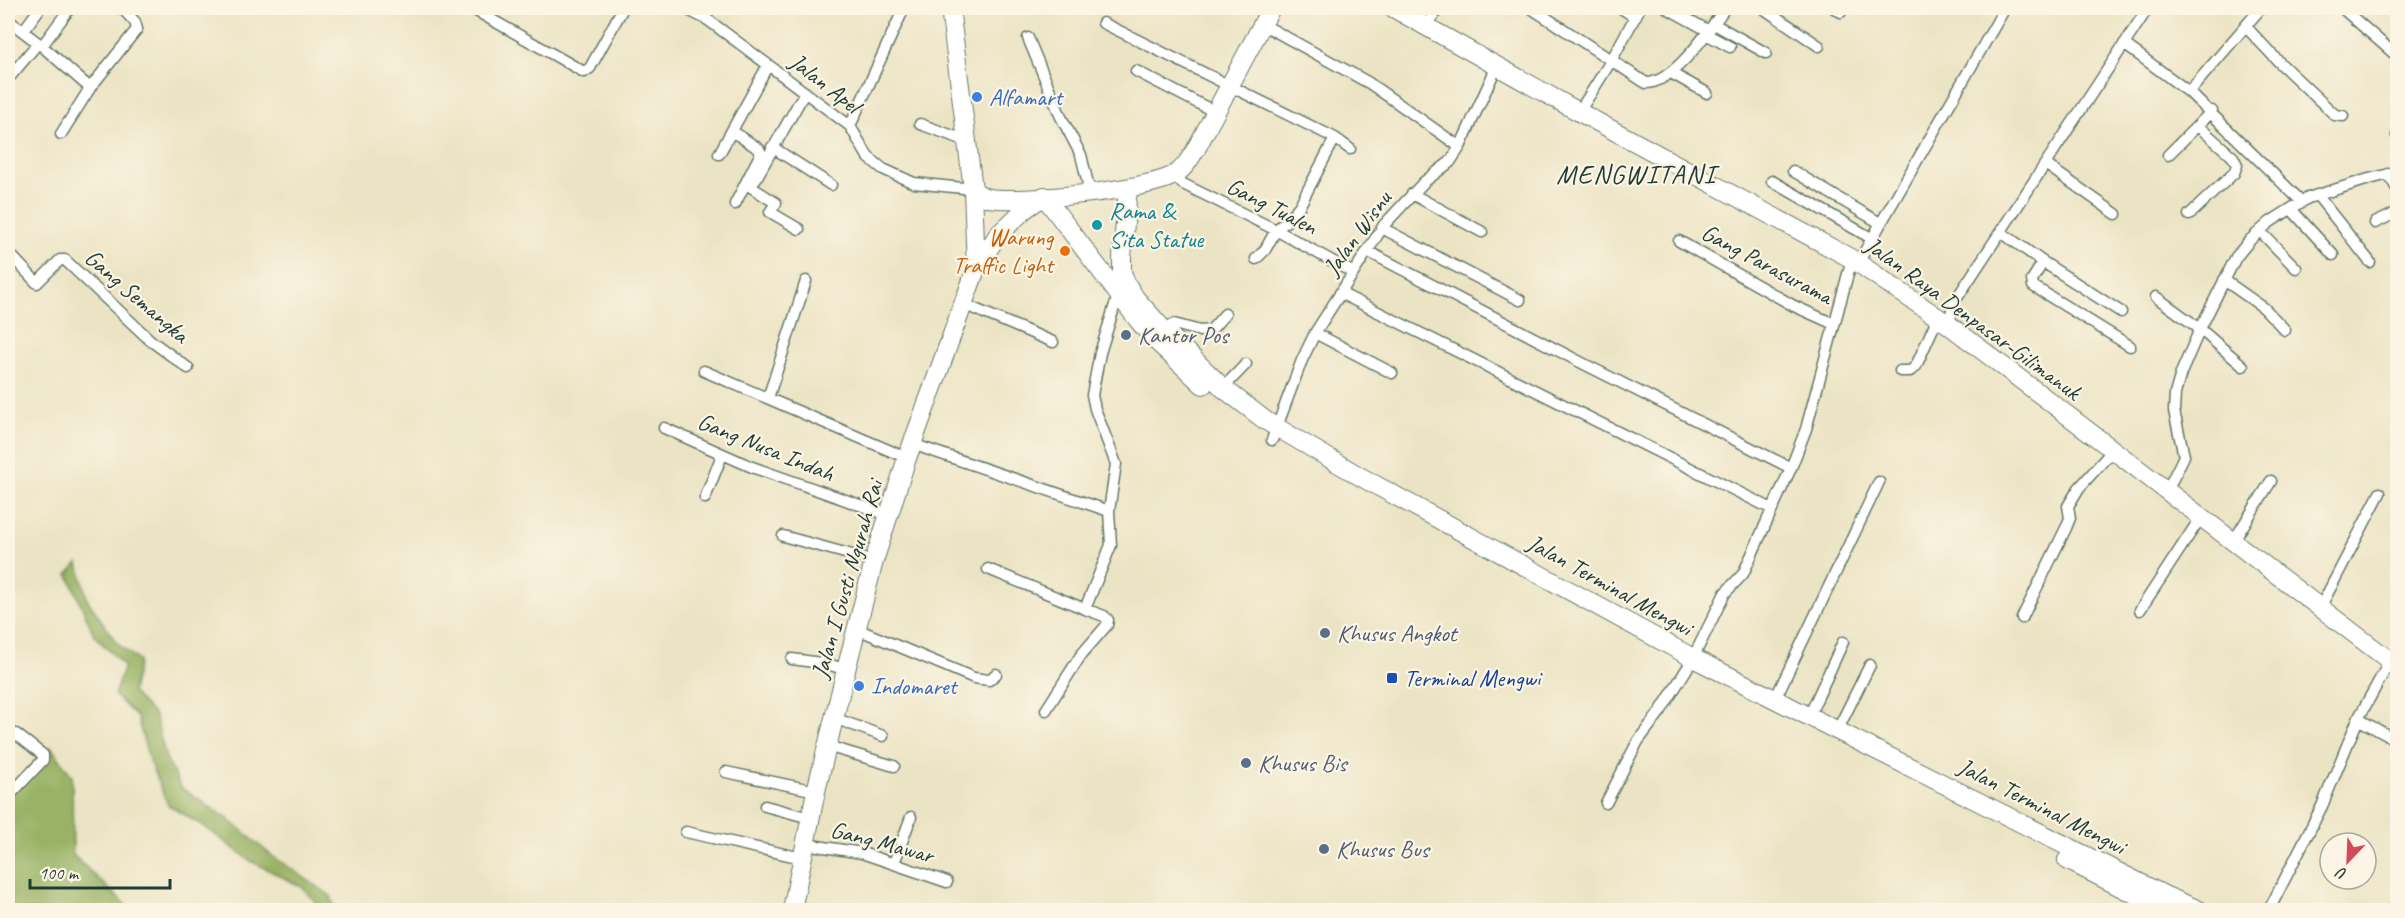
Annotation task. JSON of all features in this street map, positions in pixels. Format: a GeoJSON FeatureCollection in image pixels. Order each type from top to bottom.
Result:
{"type":"FeatureCollection","features":[{"type":"Feature","properties":{"kind":"highway"},"geometry":{"type":"LineString","coordinates":[[950,8],[973,189],[976,269]]}},
{"type":"Feature","properties":{"kind":"highway","name":"Jalan Raya Denpasar-Gilimanuk"},"geometry":{"type":"LineString","coordinates":[[1393,8],[1579,112],[1855,261],[1940,318],[2394,664]]}},
{"type":"Feature","properties":{"kind":"highway"},"geometry":{"type":"LineString","coordinates":[[973,189],[983,196],[999,199],[1128,188],[1155,183],[1174,176],[1188,163],[1231,85],[1261,21]]}},
{"type":"Feature","properties":{"kind":"highway","name":"Jalan Terminal Mengwi"},"geometry":{"type":"LineString","coordinates":[[1128,188],[1122,272],[1158,334],[1201,384],[1246,422],[1275,434],[1524,580],[1989,813],[2199,910]]}},
{"type":"Feature","properties":{"kind":"highway"},"geometry":{"type":"LineString","coordinates":[[976,269],[997,236],[1024,210],[1044,196]]}},
{"type":"Feature","properties":{"kind":"highway","name":"Jalan Terminal Mengwi"},"geometry":{"type":"LineString","coordinates":[[1044,196],[1118,295],[1158,334],[1275,434]]}},
{"type":"Feature","properties":{"kind":"highway","name":"Jalan I Gusti Ngurah Rai"},"geometry":{"type":"LineString","coordinates":[[792,910],[816,791],[874,561],[910,451],[976,269]]}},
{"type":"Feature","properties":{"kind":"highway","name":"Jalan Terminal Mengwi"},"geometry":{"type":"LineString","coordinates":[[1691,662],[1809,716],[2166,910]]}},
{"type":"Feature","properties":{"kind":"street"},"geometry":{"type":"LineString","coordinates":[[23,31],[40,8]]}},
{"type":"Feature","properties":{"kind":"street"},"geometry":{"type":"LineString","coordinates":[[8,79],[70,8]]}},
{"type":"Feature","properties":{"kind":"street"},"geometry":{"type":"LineString","coordinates":[[61,134],[90,88],[136,29],[137,26],[122,8]]}},
{"type":"Feature","properties":{"kind":"street"},"geometry":{"type":"LineString","coordinates":[[471,8],[586,72],[623,8]]}},
{"type":"Feature","properties":{"kind":"street","name":"Jalan Apel"},"geometry":{"type":"LineString","coordinates":[[684,8],[708,20],[850,126],[868,157],[888,171],[914,183],[973,189]]}},
{"type":"Feature","properties":{"kind":"street"},"geometry":{"type":"LineString","coordinates":[[850,126],[904,8]]}},
{"type":"Feature","properties":{"kind":"street"},"geometry":{"type":"LineString","coordinates":[[1428,27],[1438,8]]}},
{"type":"Feature","properties":{"kind":"street"},"geometry":{"type":"LineString","coordinates":[[1531,8],[1611,61],[1646,82],[1653,83],[1671,73],[1710,30],[1725,8]]}},
{"type":"Feature","properties":{"kind":"street"},"geometry":{"type":"LineString","coordinates":[[1579,112],[1611,61],[1637,12],[1621,8]]}},
{"type":"Feature","properties":{"kind":"street"},"geometry":{"type":"LineString","coordinates":[[1667,8],[1710,30],[1767,53]]}},
{"type":"Feature","properties":{"kind":"street"},"geometry":{"type":"LineString","coordinates":[[1763,8],[1819,46]]}},
{"type":"Feature","properties":{"kind":"street"},"geometry":{"type":"LineString","coordinates":[[1606,803],[1638,741],[1660,712],[1691,662],[1725,593],[1743,574],[1806,429],[1834,324],[1855,261],[1880,223],[2005,8]]}},
{"type":"Feature","properties":{"kind":"street"},"geometry":{"type":"LineString","coordinates":[[1900,371],[1910,371],[1916,366],[1940,318],[1953,304],[2148,8]]}},
{"type":"Feature","properties":{"kind":"street"},"geometry":{"type":"LineString","coordinates":[[2190,92],[2261,8]]}},
{"type":"Feature","properties":{"kind":"street"},"geometry":{"type":"LineString","coordinates":[[2342,8],[2396,51]]}},
{"type":"Feature","properties":{"kind":"street"},"geometry":{"type":"LineString","coordinates":[[8,20],[90,88]]}},
{"type":"Feature","properties":{"kind":"street"},"geometry":{"type":"LineString","coordinates":[[1261,21],[1369,83],[1460,147]]}},
{"type":"Feature","properties":{"kind":"street"},"geometry":{"type":"LineString","coordinates":[[1103,23],[1335,138],[1350,149]]}},
{"type":"Feature","properties":{"kind":"street"},"geometry":{"type":"LineString","coordinates":[[2246,27],[2335,116],[2343,116]]}},
{"type":"Feature","properties":{"kind":"street"},"geometry":{"type":"LineString","coordinates":[[1710,30],[1730,47]]}},
{"type":"Feature","properties":{"kind":"street"},"geometry":{"type":"LineString","coordinates":[[1028,38],[1061,117],[1081,155],[1090,192]]}},
{"type":"Feature","properties":{"kind":"street"},"geometry":{"type":"LineString","coordinates":[[2124,44],[2212,111],[2302,202]]}},
{"type":"Feature","properties":{"kind":"street"},"geometry":{"type":"LineString","coordinates":[[719,154],[768,65]]}},
{"type":"Feature","properties":{"kind":"street","name":"Jalan Wisnu"},"geometry":{"type":"LineString","coordinates":[[1275,434],[1302,360],[1315,333],[1382,228],[1412,194],[1450,162],[1460,147],[1497,66]]}},
{"type":"Feature","properties":{"kind":"street"},"geometry":{"type":"LineString","coordinates":[[1136,71],[1216,112]]}},
{"type":"Feature","properties":{"kind":"street"},"geometry":{"type":"LineString","coordinates":[[1671,73],[1707,93]]}},
{"type":"Feature","properties":{"kind":"street"},"geometry":{"type":"LineString","coordinates":[[800,229],[770,212],[776,203],[751,187],[805,92]]}},
{"type":"Feature","properties":{"kind":"street"},"geometry":{"type":"LineString","coordinates":[[2168,155],[2212,111]]}},
{"type":"Feature","properties":{"kind":"street"},"geometry":{"type":"LineString","coordinates":[[920,124],[967,141]]}},
{"type":"Feature","properties":{"kind":"street"},"geometry":{"type":"LineString","coordinates":[[2189,215],[2234,172],[2237,165],[2233,157],[2198,126]]}},
{"type":"Feature","properties":{"kind":"street"},"geometry":{"type":"LineString","coordinates":[[732,132],[759,149],[761,153],[735,204]]}},
{"type":"Feature","properties":{"kind":"street"},"geometry":{"type":"LineString","coordinates":[[1256,259],[1265,250],[1276,230],[1300,205],[1335,138]]}},
{"type":"Feature","properties":{"kind":"street"},"geometry":{"type":"LineString","coordinates":[[772,147],[831,185]]}},
{"type":"Feature","properties":{"kind":"street"},"geometry":{"type":"LineString","coordinates":[[2045,164],[2116,214]]}},
{"type":"Feature","properties":{"kind":"street"},"geometry":{"type":"LineString","coordinates":[[1793,171],[1880,223]]}},
{"type":"Feature","properties":{"kind":"street"},"geometry":{"type":"LineString","coordinates":[[2167,491],[2184,456],[2174,411],[2175,394],[2181,373],[2224,280],[2243,247],[2270,222],[2317,195],[2393,173],[2397,190]]}},
{"type":"Feature","properties":{"kind":"street","name":"Gang Tualen"},"geometry":{"type":"LineString","coordinates":[[1174,176],[1183,184],[1276,230],[1352,272]]}},
{"type":"Feature","properties":{"kind":"street"},"geometry":{"type":"LineString","coordinates":[[1772,181],[1871,238]]}},
{"type":"Feature","properties":{"kind":"street"},"geometry":{"type":"LineString","coordinates":[[1412,194],[1482,232]]}},
{"type":"Feature","properties":{"kind":"street"},"geometry":{"type":"LineString","coordinates":[[2317,195],[2370,262]]}},
{"type":"Feature","properties":{"kind":"street"},"geometry":{"type":"LineString","coordinates":[[2291,209],[2333,255]]}},
{"type":"Feature","properties":{"kind":"street"},"geometry":{"type":"LineString","coordinates":[[2375,223],[2397,212]]}},
{"type":"Feature","properties":{"kind":"street"},"geometry":{"type":"LineString","coordinates":[[1382,228],[1520,300]]}},
{"type":"Feature","properties":{"kind":"street"},"geometry":{"type":"LineString","coordinates":[[2260,231],[2296,268]]}},
{"type":"Feature","properties":{"kind":"street"},"geometry":{"type":"LineString","coordinates":[[2001,232],[2121,312]]}},
{"type":"Feature","properties":{"kind":"street","name":"Gang Parasurama"},"geometry":{"type":"LineString","coordinates":[[1679,241],[1794,306],[1834,324]]}},
{"type":"Feature","properties":{"kind":"street"},"geometry":{"type":"LineString","coordinates":[[1367,251],[1791,468]]}},
{"type":"Feature","properties":{"kind":"street","name":"Gang Semangka"},"geometry":{"type":"LineString","coordinates":[[8,252],[37,283],[60,260],[65,260],[150,340],[188,368]]}},
{"type":"Feature","properties":{"kind":"street"},"geometry":{"type":"LineString","coordinates":[[2043,262],[2032,280],[2034,286],[2130,346]]}},
{"type":"Feature","properties":{"kind":"street"},"geometry":{"type":"LineString","coordinates":[[2224,280],[2264,308],[2285,330]]}},
{"type":"Feature","properties":{"kind":"street"},"geometry":{"type":"LineString","coordinates":[[768,398],[806,281]]}},
{"type":"Feature","properties":{"kind":"street"},"geometry":{"type":"LineString","coordinates":[[1340,292],[1772,509]]}},
{"type":"Feature","properties":{"kind":"street"},"geometry":{"type":"LineString","coordinates":[[1085,609],[1111,545],[1109,511],[1116,464],[1092,395],[1100,353],[1118,295]]}},
{"type":"Feature","properties":{"kind":"street"},"geometry":{"type":"LineString","coordinates":[[2156,297],[2200,329],[2243,366]]}},
{"type":"Feature","properties":{"kind":"street"},"geometry":{"type":"LineString","coordinates":[[963,304],[1053,342]]}},
{"type":"Feature","properties":{"kind":"street"},"geometry":{"type":"LineString","coordinates":[[1940,318],[1953,304]]}},
{"type":"Feature","properties":{"kind":"street"},"geometry":{"type":"LineString","coordinates":[[1158,334],[1174,324],[1200,331],[1211,330],[1225,314]]}},
{"type":"Feature","properties":{"kind":"street"},"geometry":{"type":"LineString","coordinates":[[1315,333],[1392,373]]}},
{"type":"Feature","properties":{"kind":"street"},"geometry":{"type":"LineString","coordinates":[[1223,388],[1245,364]]}},
{"type":"Feature","properties":{"kind":"street"},"geometry":{"type":"LineString","coordinates":[[704,371],[768,398],[910,451],[1109,511]]}},
{"type":"Feature","properties":{"kind":"street","name":"Gang Nusa Indah"},"geometry":{"type":"LineString","coordinates":[[664,428],[813,490],[888,515]]}},
{"type":"Feature","properties":{"kind":"street"},"geometry":{"type":"LineString","coordinates":[[2022,618],[2066,528],[2070,515],[2067,511],[2068,506],[2079,488],[2113,450]]}},
{"type":"Feature","properties":{"kind":"street"},"geometry":{"type":"LineString","coordinates":[[705,498],[722,454]]}},
{"type":"Feature","properties":{"kind":"street"},"geometry":{"type":"LineString","coordinates":[[1775,699],[1879,482]]}},
{"type":"Feature","properties":{"kind":"street"},"geometry":{"type":"LineString","coordinates":[[2233,542],[2271,482]]}},
{"type":"Feature","properties":{"kind":"street"},"geometry":{"type":"LineString","coordinates":[[2320,608],[2380,493]]}},
{"type":"Feature","properties":{"kind":"street"},"geometry":{"type":"LineString","coordinates":[[2140,609],[2201,517]]}},
{"type":"Feature","properties":{"kind":"street"},"geometry":{"type":"LineString","coordinates":[[783,536],[874,561]]}},
{"type":"Feature","properties":{"kind":"street"},"geometry":{"type":"LineString","coordinates":[[988,569],[1104,616],[1108,620],[1107,625],[1081,656],[1046,710]]}},
{"type":"Feature","properties":{"kind":"street"},"geometry":{"type":"LineString","coordinates":[[857,629],[974,678],[989,680],[996,674]]}},
{"type":"Feature","properties":{"kind":"street"},"geometry":{"type":"LineString","coordinates":[[1809,716],[1843,642]]}},
{"type":"Feature","properties":{"kind":"street"},"geometry":{"type":"LineString","coordinates":[[792,659],[828,664],[846,670]]}},
{"type":"Feature","properties":{"kind":"street"},"geometry":{"type":"LineString","coordinates":[[2269,910],[2322,806],[2358,719],[2394,664]]}},
{"type":"Feature","properties":{"kind":"street"},"geometry":{"type":"LineString","coordinates":[[1837,731],[1870,665]]}},
{"type":"Feature","properties":{"kind":"street"},"geometry":{"type":"LineString","coordinates":[[834,718],[883,736]]}},
{"type":"Feature","properties":{"kind":"street"},"geometry":{"type":"LineString","coordinates":[[2358,719],[2397,741]]}},
{"type":"Feature","properties":{"kind":"street"},"geometry":{"type":"LineString","coordinates":[[8,797],[43,760],[43,755],[16,734]]}},
{"type":"Feature","properties":{"kind":"street"},"geometry":{"type":"LineString","coordinates":[[827,746],[894,766]]}},
{"type":"Feature","properties":{"kind":"street"},"geometry":{"type":"LineString","coordinates":[[726,772],[816,791]]}},
{"type":"Feature","properties":{"kind":"street"},"geometry":{"type":"LineString","coordinates":[[765,806],[810,818]]}},
{"type":"Feature","properties":{"kind":"street"},"geometry":{"type":"LineString","coordinates":[[894,863],[910,817]]}},
{"type":"Feature","properties":{"kind":"street","name":"Gang Mawar"},"geometry":{"type":"LineString","coordinates":[[686,832],[804,851],[862,853],[947,882]]}},
{"type":"Feature","properties":{"kind":"green space"},"geometry":{"type":"Polygon","coordinates":[[[78,563],[88,601],[117,643],[139,661],[132,692],[155,716],[166,758],[181,788],[227,818],[271,855],[331,896],[335,910],[322,910],[302,887],[251,861],[203,826],[168,805],[150,763],[137,717],[114,695],[124,666],[94,635],[68,574],[78,563]]]}},
{"type":"Feature","properties":{"kind":"green space"},"geometry":{"type":"Polygon","coordinates":[[[51,747],[72,776],[73,855],[131,910],[8,910],[8,792],[51,747]]]}},
{"type":"Feature","properties":{"kind":"place","name":"Alfamart"},"geometry":{"type":"Point","coordinates":[977,97]}},
{"type":"Feature","properties":{"kind":"place","name":"Rama & Sita Statue"},"geometry":{"type":"Point","coordinates":[1097,225]}},
{"type":"Feature","properties":{"kind":"place","name":"Warung Traffic Light"},"geometry":{"type":"Point","coordinates":[1065,251]}},
{"type":"Feature","properties":{"kind":"place","name":"Kantor Pos"},"geometry":{"type":"Point","coordinates":[1126,335]}},
{"type":"Feature","properties":{"kind":"place","name":"Khusus Angkot"},"geometry":{"type":"Point","coordinates":[1325,633]}},
{"type":"Feature","properties":{"kind":"place","name":"Terminal Mengwi"},"geometry":{"type":"Point","coordinates":[1392,678]}},
{"type":"Feature","properties":{"kind":"place","name":"Indomaret"},"geometry":{"type":"Point","coordinates":[859,686]}},
{"type":"Feature","properties":{"kind":"place","name":"Khusus Bis"},"geometry":{"type":"Point","coordinates":[1246,763]}},
{"type":"Feature","properties":{"kind":"place","name":"Khusus Bus"},"geometry":{"type":"Point","coordinates":[1324,849]}},
{"type":"Feature","properties":{"kind":"district","name":"MENGWITANI"},"geometry":{"type":"Point","coordinates":[1636,174]}}]}
